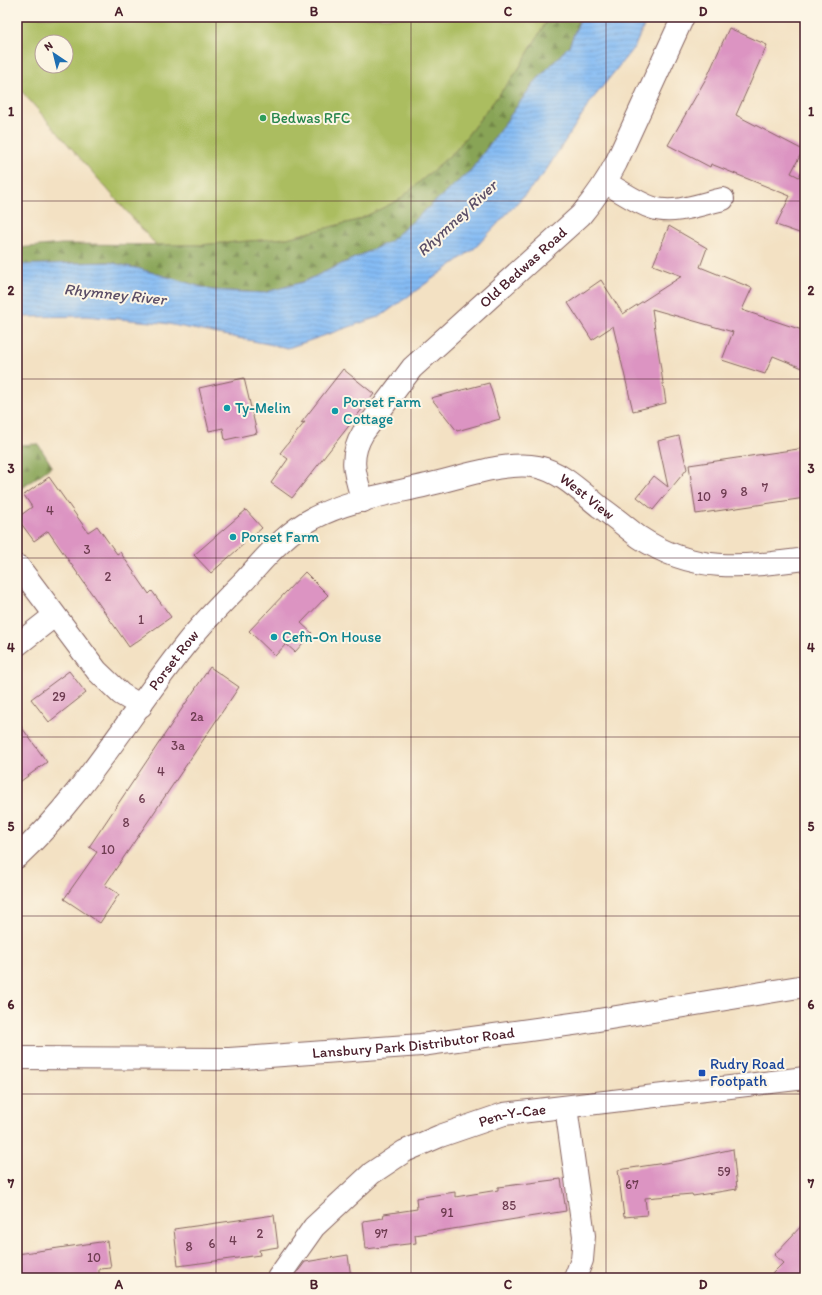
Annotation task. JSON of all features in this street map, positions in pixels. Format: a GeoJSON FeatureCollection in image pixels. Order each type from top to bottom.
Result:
{"type":"FeatureCollection","features":[{"type":"Feature","properties":{"kind":"street","name":"Old Bedwas Road"},"geometry":{"type":"LineString","coordinates":[[363,501],[354,463],[357,443],[405,376],[580,215],[606,183],[683,17]]}},
{"type":"Feature","properties":{"kind":"street"},"geometry":{"type":"LineString","coordinates":[[606,183],[652,208],[661,210],[677,210],[723,199]]}},
{"type":"Feature","properties":{"kind":"street","name":"West View"},"geometry":{"type":"LineString","coordinates":[[363,501],[511,466],[539,467],[557,475],[640,537],[673,555],[693,562],[715,566],[744,565],[805,559]]}},
{"type":"Feature","properties":{"kind":"street","name":"Porset Row"},"geometry":{"type":"LineString","coordinates":[[17,857],[54,819],[88,778],[189,640],[284,538],[313,518],[363,501]]}},
{"type":"Feature","properties":{"kind":"street"},"geometry":{"type":"LineString","coordinates":[[19,567],[54,616],[107,682],[121,694],[141,706]]}},
{"type":"Feature","properties":{"kind":"street"},"geometry":{"type":"LineString","coordinates":[[17,645],[54,616]]}},
{"type":"Feature","properties":{"kind":"street","name":"Lansbury Park Distributor Road"},"geometry":{"type":"LineString","coordinates":[[17,1058],[229,1059],[421,1044],[580,1023],[805,986]]}},
{"type":"Feature","properties":{"kind":"street","name":"Pen-Y-Cae"},"geometry":{"type":"LineString","coordinates":[[278,1278],[314,1227],[342,1199],[372,1173],[405,1151],[440,1136],[504,1114],[805,1078]]}},
{"type":"Feature","properties":{"kind":"street"},"geometry":{"type":"LineString","coordinates":[[566,1107],[584,1236],[582,1260],[575,1278]]}},
{"type":"Feature","properties":{"kind":"green space","name":"Bedwas RFC"},"geometry":{"type":"Polygon","coordinates":[[[17,17],[549,17],[518,70],[456,150],[399,200],[358,220],[287,238],[199,245],[156,245],[17,86],[17,17]]]}},
{"type":"Feature","properties":{"kind":"green space"},"geometry":{"type":"Polygon","coordinates":[[[549,17],[581,17],[569,46],[533,84],[471,170],[389,242],[303,282],[263,293],[212,290],[140,269],[108,262],[17,265],[17,248],[62,244],[199,245],[287,238],[358,220],[399,200],[456,150],[518,70],[549,17]]]}},
{"type":"Feature","properties":{"kind":"green space"},"geometry":{"type":"Polygon","coordinates":[[[38,444],[52,466],[17,492],[17,445],[38,444]]]}},
{"type":"Feature","properties":{"kind":"water","name":"Rhymney River"},"geometry":{"type":"Polygon","coordinates":[[[581,17],[648,17],[635,46],[591,101],[543,175],[475,248],[381,316],[288,348],[163,323],[86,316],[17,317],[17,265],[108,262],[140,269],[212,290],[263,293],[303,282],[389,242],[471,170],[533,84],[569,46],[581,17]]]}},
{"type":"Feature","properties":{"kind":"building"},"geometry":{"type":"Polygon","coordinates":[[[729,28],[767,45],[736,115],[803,150],[791,173],[799,177],[805,163],[805,235],[776,225],[790,196],[711,164],[710,167],[668,145],[708,75],[729,28]]]}},
{"type":"Feature","properties":{"kind":"building"},"geometry":{"type":"Polygon","coordinates":[[[669,226],[707,248],[700,267],[752,288],[742,310],[805,331],[805,369],[773,356],[765,374],[722,360],[733,332],[652,309],[666,403],[633,411],[613,326],[592,340],[568,303],[601,280],[623,314],[682,276],[653,265],[669,226]]]}},
{"type":"Feature","properties":{"kind":"building","name":"Porset Farm Cottage"},"geometry":{"type":"Polygon","coordinates":[[[343,369],[374,394],[292,498],[271,483],[288,459],[280,453],[305,422],[301,423],[343,369]]]}},
{"type":"Feature","properties":{"kind":"building","name":"Ty-Melin"},"geometry":{"type":"Polygon","coordinates":[[[244,378],[257,433],[225,440],[223,428],[209,431],[199,388],[244,378]]]}},
{"type":"Feature","properties":{"kind":"building"},"geometry":{"type":"Polygon","coordinates":[[[489,383],[500,419],[457,431],[431,398],[489,383]]]}},
{"type":"Feature","properties":{"kind":"building"},"geometry":{"type":"Polygon","coordinates":[[[679,436],[687,469],[653,510],[637,497],[654,476],[668,487],[658,441],[679,436]]]}},
{"type":"Feature","properties":{"kind":"building"},"geometry":{"type":"Polygon","coordinates":[[[805,448],[805,498],[696,514],[689,465],[805,448]]]}},
{"type":"Feature","properties":{"kind":"building"},"geometry":{"type":"Polygon","coordinates":[[[49,477],[88,532],[97,526],[117,554],[120,552],[149,594],[152,591],[171,617],[129,647],[48,531],[34,541],[17,518],[32,507],[24,495],[49,477]]]}},
{"type":"Feature","properties":{"kind":"building","name":"Porset Farm"},"geometry":{"type":"Polygon","coordinates":[[[246,510],[262,528],[211,573],[194,555],[246,510]]]}},
{"type":"Feature","properties":{"kind":"building"},"geometry":{"type":"Polygon","coordinates":[[[305,572],[328,595],[301,623],[312,633],[295,652],[286,644],[275,656],[249,631],[305,572]]]}},
{"type":"Feature","properties":{"kind":"building"},"geometry":{"type":"Polygon","coordinates":[[[210,667],[239,687],[105,885],[119,894],[100,923],[64,899],[97,852],[89,847],[210,667]]]}},
{"type":"Feature","properties":{"kind":"building"},"geometry":{"type":"Polygon","coordinates":[[[69,671],[86,693],[49,722],[31,699],[69,671]]]}},
{"type":"Feature","properties":{"kind":"building"},"geometry":{"type":"Polygon","coordinates":[[[17,721],[47,762],[17,784],[17,721]]]}},
{"type":"Feature","properties":{"kind":"building"},"geometry":{"type":"Polygon","coordinates":[[[733,1149],[737,1189],[693,1196],[692,1194],[645,1198],[647,1215],[624,1217],[618,1170],[678,1161],[733,1149]]]}},
{"type":"Feature","properties":{"kind":"building"},"geometry":{"type":"Polygon","coordinates":[[[561,1179],[566,1211],[415,1235],[416,1243],[366,1249],[363,1221],[383,1218],[384,1214],[417,1209],[416,1198],[455,1192],[455,1197],[498,1190],[498,1187],[561,1179]]]}},
{"type":"Feature","properties":{"kind":"building"},"geometry":{"type":"Polygon","coordinates":[[[274,1215],[278,1247],[259,1250],[260,1255],[178,1266],[174,1229],[274,1215]]]}},
{"type":"Feature","properties":{"kind":"building"},"geometry":{"type":"Polygon","coordinates":[[[805,1222],[805,1278],[768,1278],[783,1263],[774,1255],[805,1222]]]}},
{"type":"Feature","properties":{"kind":"building"},"geometry":{"type":"Polygon","coordinates":[[[107,1241],[111,1268],[99,1269],[99,1278],[17,1278],[17,1254],[107,1241]]]}},
{"type":"Feature","properties":{"kind":"building"},"geometry":{"type":"Polygon","coordinates":[[[348,1255],[351,1278],[293,1278],[305,1262],[348,1255]]]}},
{"type":"Feature","properties":{"kind":"place","name":"Bedwas RFC"},"geometry":{"type":"Point","coordinates":[263,118]}},
{"type":"Feature","properties":{"kind":"place","name":"Ty-Melin"},"geometry":{"type":"Point","coordinates":[227,408]}},
{"type":"Feature","properties":{"kind":"place","name":"Porset Farm Cottage"},"geometry":{"type":"Point","coordinates":[335,411]}},
{"type":"Feature","properties":{"kind":"place","name":"Porset Farm"},"geometry":{"type":"Point","coordinates":[233,537]}},
{"type":"Feature","properties":{"kind":"place","name":"Cefn-On House"},"geometry":{"type":"Point","coordinates":[274,637]}},
{"type":"Feature","properties":{"kind":"place","name":"Rudry Road Footpath"},"geometry":{"type":"Point","coordinates":[702,1073]}}]}
